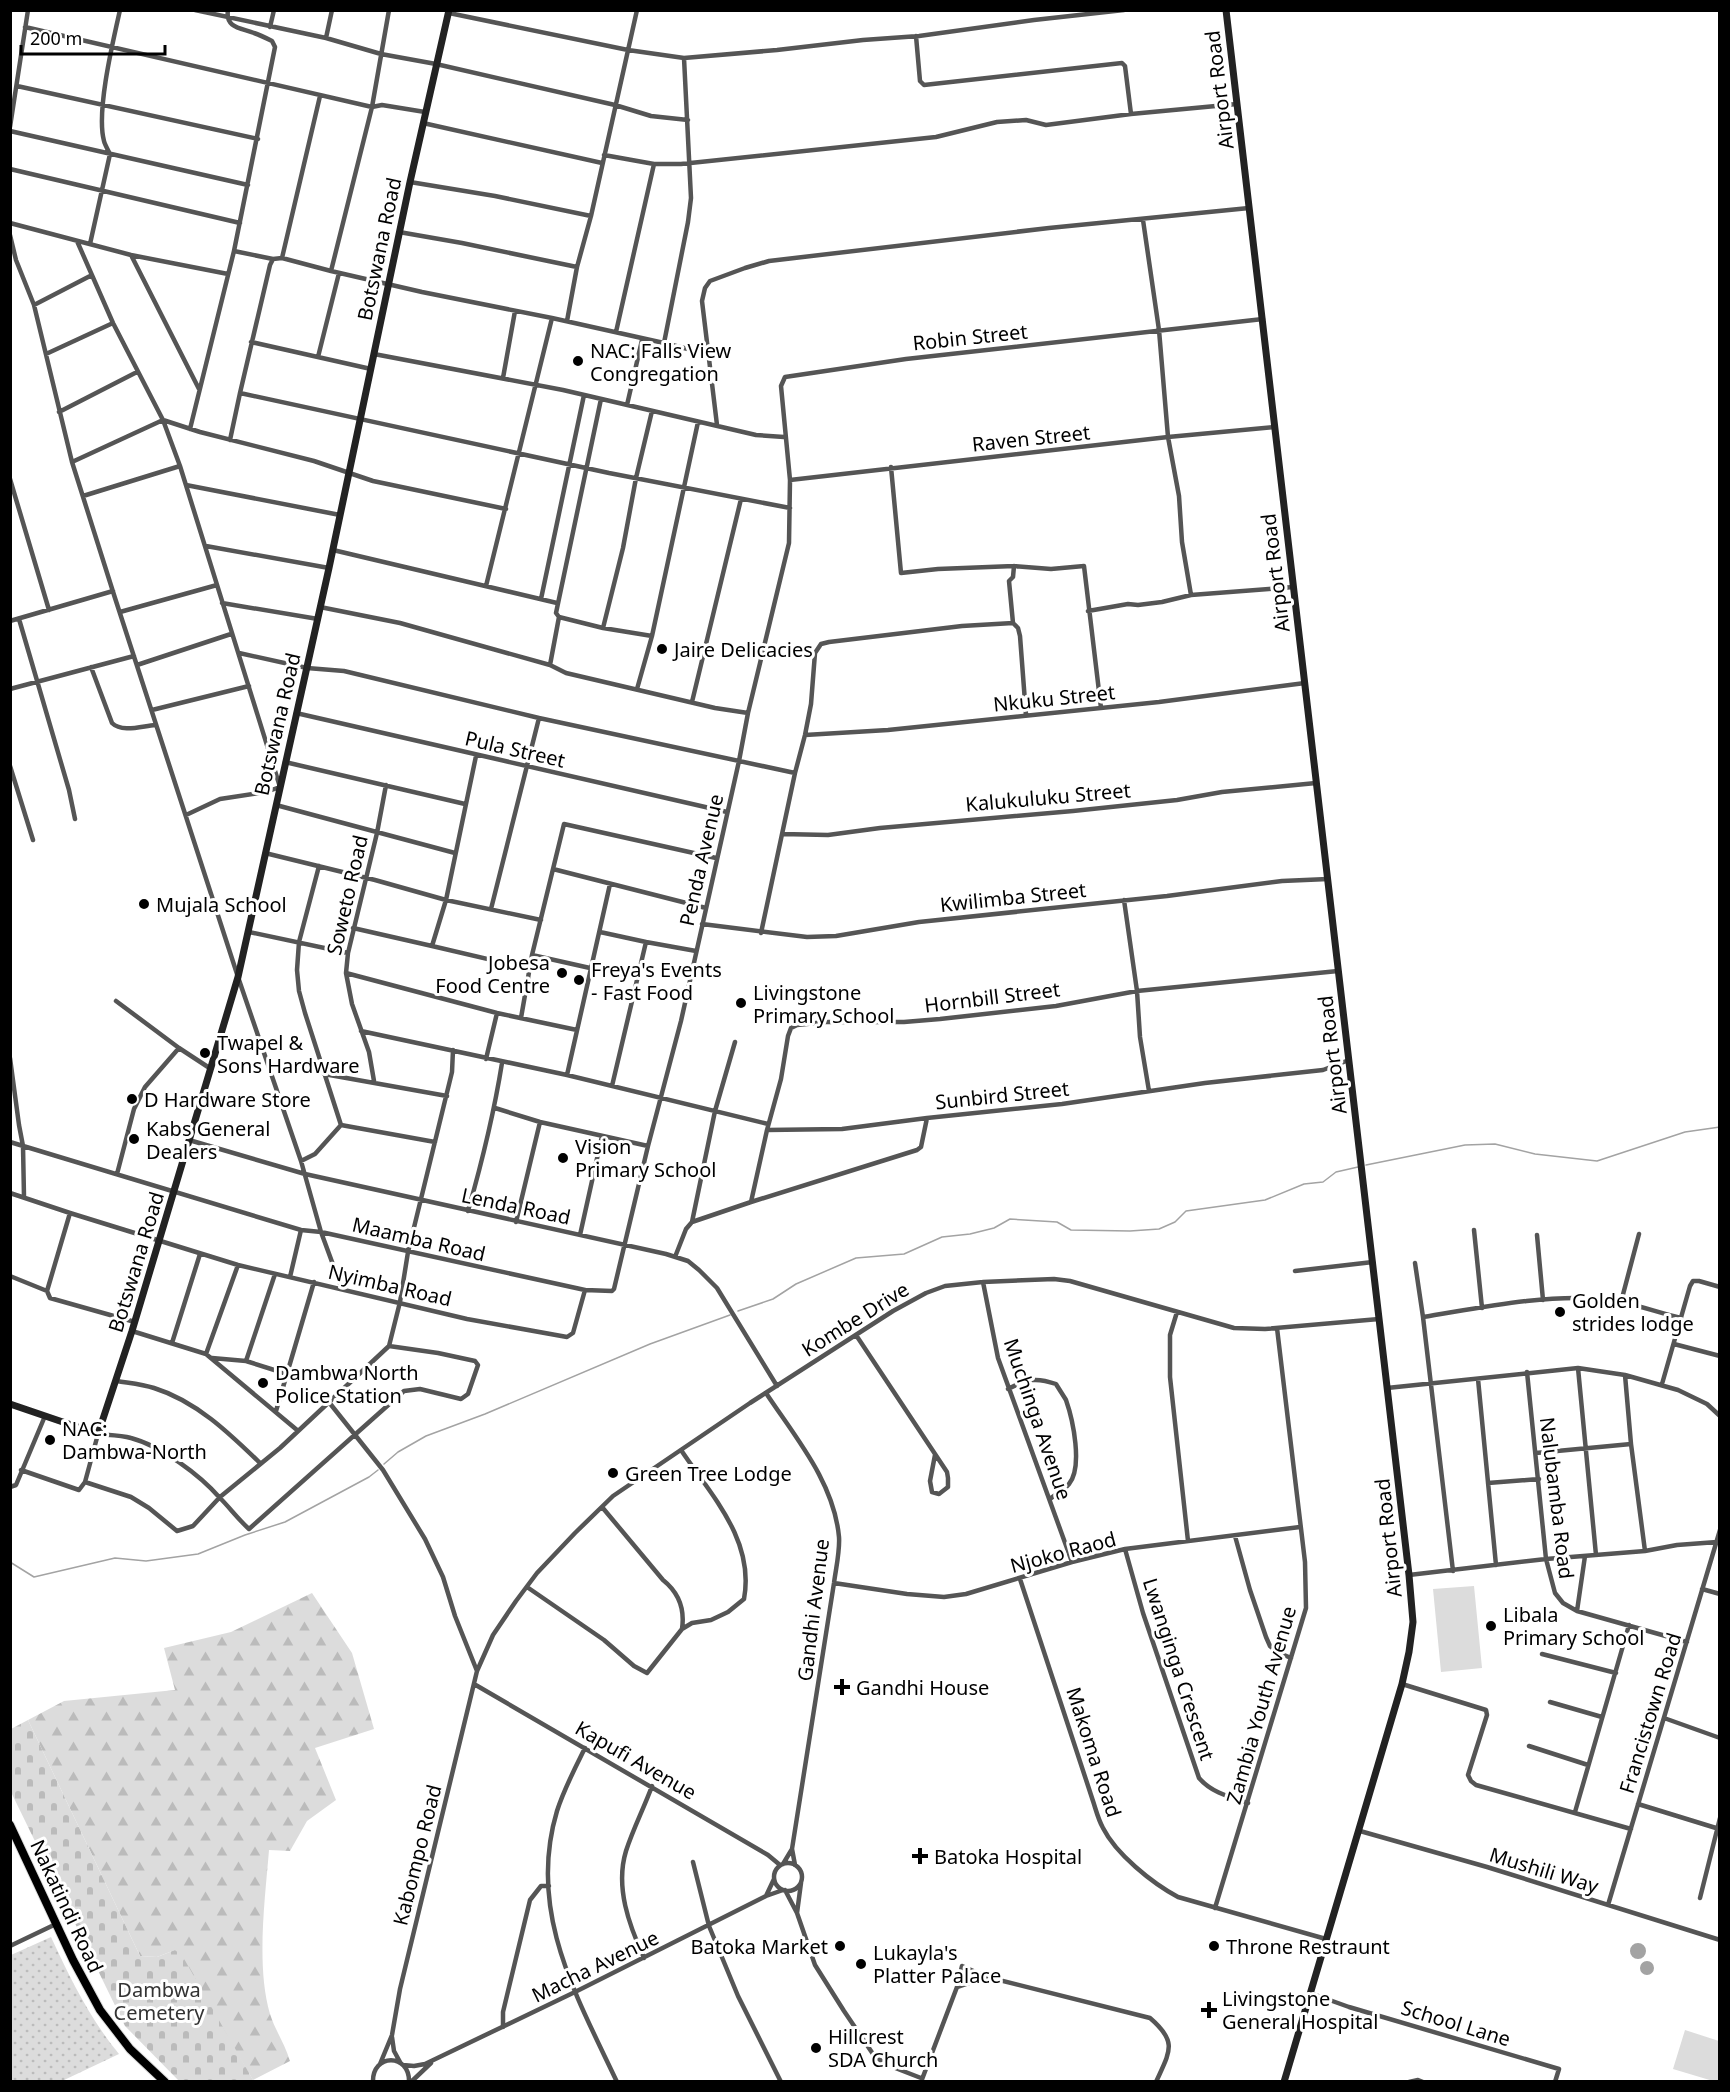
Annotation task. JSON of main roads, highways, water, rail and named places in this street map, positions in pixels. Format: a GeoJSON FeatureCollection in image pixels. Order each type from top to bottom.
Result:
{"type":"FeatureCollection","features":[{"type":"Feature","properties":{"kind":"highway","name":"Nakatindi Road"},"geometry":{"type":"LineString","coordinates":[[10,1825],[56,1924],[100,2010],[130,2049],[165,2082]]}},
{"type":"Feature","properties":{"kind":"waterway"},"geometry":{"type":"LineString","coordinates":[[1366,1165],[1465,1145],[1495,1144],[1535,1154],[1597,1161],[1685,1132],[1720,1127]]}},
{"type":"Feature","properties":{"kind":"waterway"},"geometry":{"type":"LineString","coordinates":[[738,1311],[773,1299],[796,1284],[856,1258],[904,1254],[942,1237],[970,1234],[994,1228],[1010,1219],[1057,1222],[1071,1230],[1159,1229],[1175,1222],[1186,1211],[1265,1200],[1304,1184],[1323,1182],[1336,1172],[1358,1167]]}},
{"type":"Feature","properties":{"kind":"waterway"},"geometry":{"type":"LineString","coordinates":[[384,1464],[398,1452],[426,1436],[485,1414],[650,1344],[730,1315]]}},
{"type":"Feature","properties":{"kind":"waterway"},"geometry":{"type":"LineString","coordinates":[[10,1562],[34,1577],[115,1558],[146,1561],[198,1554],[285,1522],[378,1470]]}},
{"type":"Feature","properties":{"kind":"place","name":"NAC: Falls View Congregation"},"geometry":{"type":"Point","coordinates":[578,361]}},
{"type":"Feature","properties":{"kind":"place","name":"Jaire Delicacies"},"geometry":{"type":"Point","coordinates":[662,649]}},
{"type":"Feature","properties":{"kind":"place","name":"Mujala School"},"geometry":{"type":"Point","coordinates":[144,904]}},
{"type":"Feature","properties":{"kind":"place","name":"Jobesa Food Centre"},"geometry":{"type":"Point","coordinates":[562,973]}},
{"type":"Feature","properties":{"kind":"place","name":"Freya's Events - Fast Food"},"geometry":{"type":"Point","coordinates":[579,980]}},
{"type":"Feature","properties":{"kind":"place","name":"Livingstone Primary School"},"geometry":{"type":"Point","coordinates":[741,1003]}},
{"type":"Feature","properties":{"kind":"place","name":"Twapel & Sons Hardware"},"geometry":{"type":"Point","coordinates":[205,1053]}},
{"type":"Feature","properties":{"kind":"place","name":"D Hardware Store"},"geometry":{"type":"Point","coordinates":[132,1099]}},
{"type":"Feature","properties":{"kind":"place","name":"Kabs General Dealers"},"geometry":{"type":"Point","coordinates":[134,1139]}},
{"type":"Feature","properties":{"kind":"place","name":"Vision Primary School"},"geometry":{"type":"Point","coordinates":[563,1158]}},
{"type":"Feature","properties":{"kind":"place","name":"Golden strides lodge"},"geometry":{"type":"Point","coordinates":[1560,1312]}},
{"type":"Feature","properties":{"kind":"place","name":"Dambwa North Police Station"},"geometry":{"type":"Point","coordinates":[263,1383]}},
{"type":"Feature","properties":{"kind":"place","name":"NAC: Dambwa-North"},"geometry":{"type":"Point","coordinates":[50,1440]}},
{"type":"Feature","properties":{"kind":"place","name":"Green Tree Lodge"},"geometry":{"type":"Point","coordinates":[613,1473]}},
{"type":"Feature","properties":{"kind":"place","name":"Libala Primary School"},"geometry":{"type":"Point","coordinates":[1491,1626]}},
{"type":"Feature","properties":{"kind":"place","name":"Gandhi House"},"geometry":{"type":"Point","coordinates":[842,1687]}},
{"type":"Feature","properties":{"kind":"place","name":"Batoka Hospital"},"geometry":{"type":"Point","coordinates":[920,1856]}},
{"type":"Feature","properties":{"kind":"place","name":"Batoka Market"},"geometry":{"type":"Point","coordinates":[840,1946]}},
{"type":"Feature","properties":{"kind":"place","name":"Throne Restraunt"},"geometry":{"type":"Point","coordinates":[1214,1946]}},
{"type":"Feature","properties":{"kind":"place","name":"Lukayla's Platter Palace"},"geometry":{"type":"Point","coordinates":[861,1964]}},
{"type":"Feature","properties":{"kind":"place","name":"Livingstone General Hospital"},"geometry":{"type":"Point","coordinates":[1209,2010]}},
{"type":"Feature","properties":{"kind":"place","name":"Hillcrest SDA Church"},"geometry":{"type":"Point","coordinates":[816,2048]}},
{"type":"Feature","properties":{"kind":"park label","name":"Dambwa Cemetery"},"geometry":{"type":"Point","coordinates":[159,2000]}}]}
